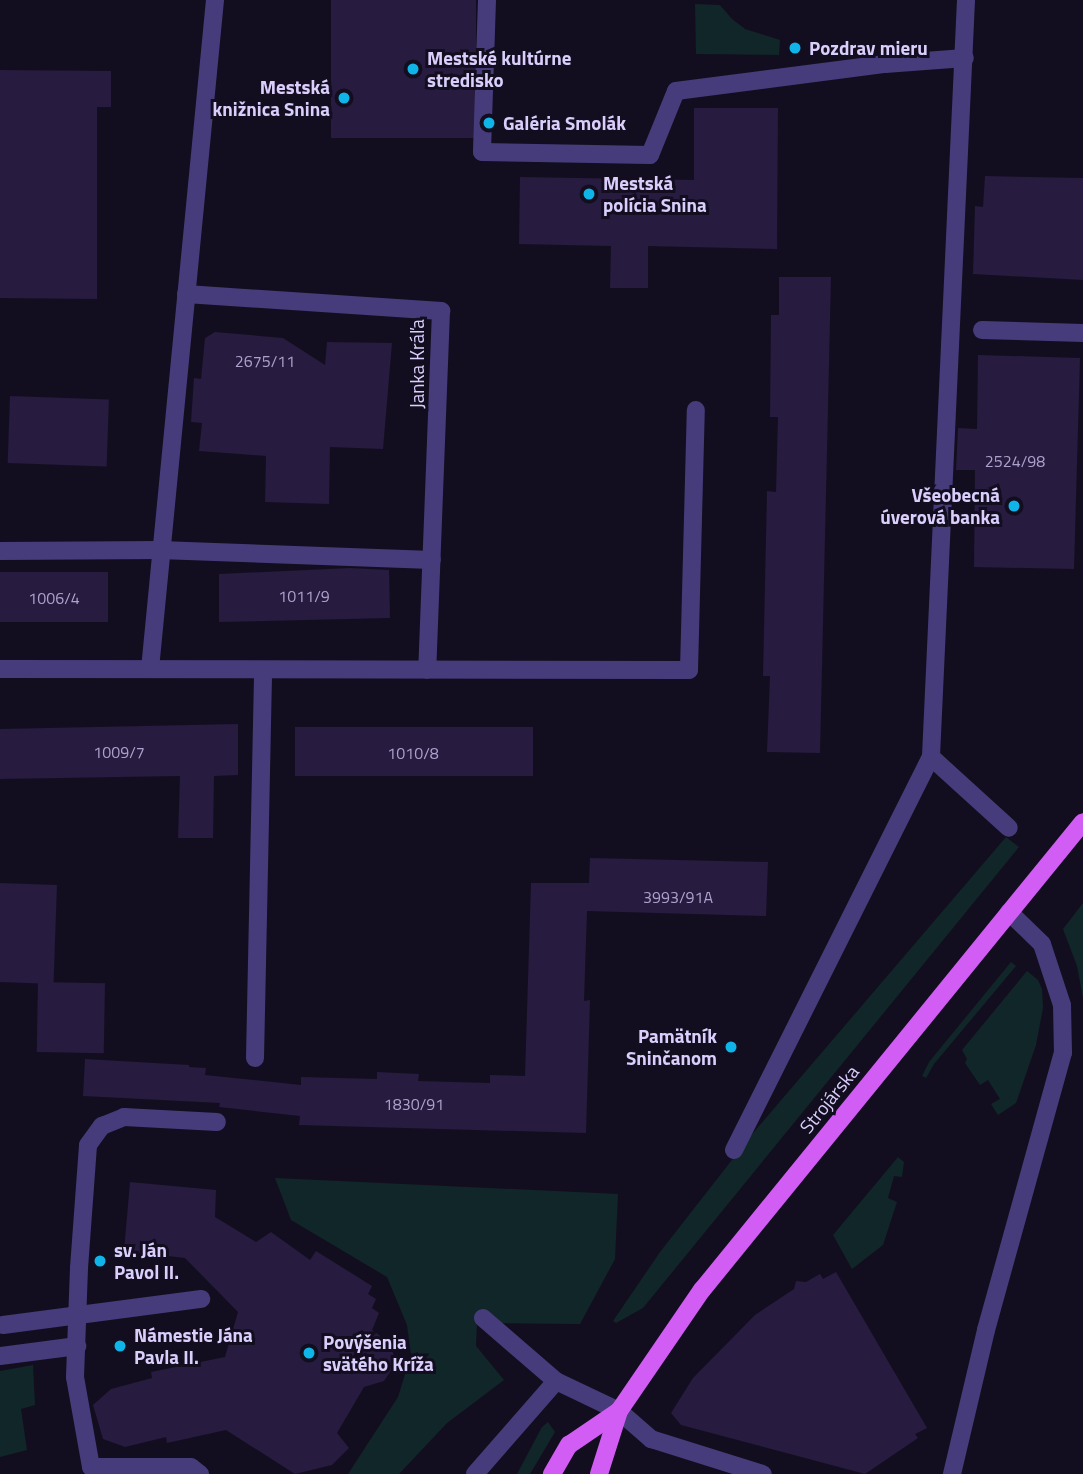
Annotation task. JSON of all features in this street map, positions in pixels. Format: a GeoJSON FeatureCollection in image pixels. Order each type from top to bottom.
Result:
{"type":"FeatureCollection","features":[{"type":"Feature","properties":{"kind":"main road","name":"Strojárska"},"geometry":{"type":"LineString","coordinates":[[619,1411],[702,1290],[1009,912],[1080,831]]}},
{"type":"Feature","properties":{"kind":"main road"},"geometry":{"type":"LineString","coordinates":[[552,1474],[569,1445],[619,1411]]}},
{"type":"Feature","properties":{"kind":"main road"},"geometry":{"type":"LineString","coordinates":[[599,1474],[619,1411]]}},
{"type":"Feature","properties":{"kind":"street"},"geometry":{"type":"LineString","coordinates":[[150,669],[215,0]]}},
{"type":"Feature","properties":{"kind":"street"},"geometry":{"type":"LineString","coordinates":[[487,0],[482,152],[650,155],[676,91],[885,64],[965,58]]}},
{"type":"Feature","properties":{"kind":"street"},"geometry":{"type":"LineString","coordinates":[[734,1150],[931,757],[951,344],[955,188],[965,58],[966,0]]}},
{"type":"Feature","properties":{"kind":"street","name":"Janka Kráľa"},"geometry":{"type":"LineString","coordinates":[[186,294],[441,311],[427,670]]}},
{"type":"Feature","properties":{"kind":"street"},"geometry":{"type":"LineString","coordinates":[[982,330],[1083,332]]}},
{"type":"Feature","properties":{"kind":"street"},"geometry":{"type":"LineString","coordinates":[[0,669],[689,670],[696,410]]}},
{"type":"Feature","properties":{"kind":"street"},"geometry":{"type":"LineString","coordinates":[[0,551],[160,550],[432,560]]}},
{"type":"Feature","properties":{"kind":"street"},"geometry":{"type":"LineString","coordinates":[[255,1058],[263,670]]}},
{"type":"Feature","properties":{"kind":"street"},"geometry":{"type":"LineString","coordinates":[[931,757],[1009,828]]}},
{"type":"Feature","properties":{"kind":"street"},"geometry":{"type":"LineString","coordinates":[[951,1474],[986,1330],[1063,1053],[1062,1005],[1042,944],[1009,912]]}},
{"type":"Feature","properties":{"kind":"street"},"geometry":{"type":"LineString","coordinates":[[200,1474],[191,1467],[91,1467],[75,1377],[88,1145],[102,1126],[124,1117],[217,1122]]}},
{"type":"Feature","properties":{"kind":"street"},"geometry":{"type":"LineString","coordinates":[[3,1325],[201,1299]]}},
{"type":"Feature","properties":{"kind":"street"},"geometry":{"type":"LineString","coordinates":[[483,1318],[556,1381],[619,1411],[651,1439],[763,1474]]}},
{"type":"Feature","properties":{"kind":"street"},"geometry":{"type":"LineString","coordinates":[[0,1356],[77,1346]]}},
{"type":"Feature","properties":{"kind":"street"},"geometry":{"type":"LineString","coordinates":[[475,1474],[556,1381]]}},
{"type":"Feature","properties":{"kind":"green space"},"geometry":{"type":"Polygon","coordinates":[[[695,4],[720,5],[745,29],[780,40],[779,55],[696,54],[695,4]]]}},
{"type":"Feature","properties":{"kind":"green space"},"geometry":{"type":"Polygon","coordinates":[[[1006,837],[1019,847],[643,1308],[616,1323],[613,1321],[660,1252],[753,1133],[1006,837]]]}},
{"type":"Feature","properties":{"kind":"green space"},"geometry":{"type":"Polygon","coordinates":[[[1083,903],[1083,998],[1077,966],[1063,929],[1083,903]]]}},
{"type":"Feature","properties":{"kind":"green space"},"geometry":{"type":"Polygon","coordinates":[[[1011,962],[1016,966],[934,1064],[926,1078],[922,1076],[929,1062],[1011,962]]]}},
{"type":"Feature","properties":{"kind":"green space"},"geometry":{"type":"Polygon","coordinates":[[[1027,971],[1038,980],[1042,989],[1043,1008],[1036,1045],[1016,1103],[998,1115],[991,1104],[1000,1099],[988,1080],[980,1085],[965,1063],[967,1059],[962,1050],[1027,971]]]}},
{"type":"Feature","properties":{"kind":"green space"},"geometry":{"type":"Polygon","coordinates":[[[898,1157],[904,1162],[902,1177],[894,1176],[888,1198],[897,1202],[883,1245],[852,1269],[833,1235],[898,1157]]]}},
{"type":"Feature","properties":{"kind":"green space"},"geometry":{"type":"Polygon","coordinates":[[[275,1178],[618,1194],[615,1259],[580,1324],[477,1323],[476,1346],[504,1380],[447,1423],[399,1474],[348,1474],[398,1397],[411,1355],[407,1325],[387,1277],[291,1220],[275,1178]]]}},
{"type":"Feature","properties":{"kind":"green space"},"geometry":{"type":"Polygon","coordinates":[[[33,1365],[35,1405],[21,1409],[27,1450],[0,1457],[0,1371],[33,1365]]]}},
{"type":"Feature","properties":{"kind":"green space"},"geometry":{"type":"Polygon","coordinates":[[[548,1422],[555,1432],[530,1474],[517,1474],[542,1427],[548,1422]]]}},
{"type":"Feature","properties":{"kind":"building","name":"Mestské kultúrne stredisko"},"geometry":{"type":"Polygon","coordinates":[[[331,0],[476,0],[476,138],[331,138],[331,0]]]}},
{"type":"Feature","properties":{"kind":"building"},"geometry":{"type":"Polygon","coordinates":[[[0,70],[111,71],[111,107],[97,107],[97,299],[0,298],[0,70]]]}},
{"type":"Feature","properties":{"kind":"building"},"geometry":{"type":"Polygon","coordinates":[[[694,108],[778,108],[777,249],[648,246],[648,288],[610,288],[611,246],[519,244],[520,177],[694,180],[694,108]]]}},
{"type":"Feature","properties":{"kind":"building"},"geometry":{"type":"Polygon","coordinates":[[[985,176],[1083,178],[1083,280],[973,274],[975,206],[983,207],[985,176]]]}},
{"type":"Feature","properties":{"kind":"building"},"geometry":{"type":"Polygon","coordinates":[[[779,277],[831,277],[820,753],[767,752],[770,676],[763,676],[767,491],[776,492],[778,417],[770,417],[771,315],[779,315],[779,277]]]}},
{"type":"Feature","properties":{"kind":"building"},"geometry":{"type":"Polygon","coordinates":[[[215,332],[283,338],[325,365],[327,342],[392,343],[383,449],[330,447],[329,504],[265,502],[266,456],[199,451],[202,423],[191,422],[194,378],[201,379],[205,338],[215,332]]]}},
{"type":"Feature","properties":{"kind":"building"},"geometry":{"type":"Polygon","coordinates":[[[978,355],[1080,358],[1074,569],[974,567],[975,470],[956,470],[958,428],[977,429],[978,355]]]}},
{"type":"Feature","properties":{"kind":"building"},"geometry":{"type":"Polygon","coordinates":[[[10,396],[109,399],[107,466],[8,463],[10,396]]]}},
{"type":"Feature","properties":{"kind":"building"},"geometry":{"type":"Polygon","coordinates":[[[350,568],[389,570],[390,618],[219,622],[219,574],[350,568]]]}},
{"type":"Feature","properties":{"kind":"building"},"geometry":{"type":"Polygon","coordinates":[[[0,572],[108,572],[108,622],[0,622],[0,572]]]}},
{"type":"Feature","properties":{"kind":"building"},"geometry":{"type":"Polygon","coordinates":[[[238,724],[238,775],[214,776],[213,838],[178,838],[180,776],[0,779],[0,729],[238,724]]]}},
{"type":"Feature","properties":{"kind":"building"},"geometry":{"type":"Polygon","coordinates":[[[295,727],[533,727],[533,776],[295,776],[295,727]]]}},
{"type":"Feature","properties":{"kind":"building"},"geometry":{"type":"Polygon","coordinates":[[[590,858],[768,862],[766,916],[587,911],[584,1001],[590,1000],[586,1133],[299,1125],[300,1116],[219,1107],[220,1103],[83,1096],[85,1059],[189,1065],[206,1068],[205,1075],[301,1085],[301,1077],[377,1079],[377,1072],[419,1074],[418,1081],[490,1083],[490,1075],[525,1076],[531,883],[589,883],[590,858]]]}},
{"type":"Feature","properties":{"kind":"building"},"geometry":{"type":"Polygon","coordinates":[[[0,883],[57,885],[54,984],[0,982],[0,883]]]}},
{"type":"Feature","properties":{"kind":"building"},"geometry":{"type":"Polygon","coordinates":[[[38,982],[105,983],[104,1053],[37,1052],[38,982]]]}},
{"type":"Feature","properties":{"kind":"building","name":"Povýšenia svätého Kríža"},"geometry":{"type":"Polygon","coordinates":[[[130,1182],[216,1190],[215,1217],[256,1242],[271,1232],[310,1260],[316,1251],[372,1286],[368,1294],[376,1299],[372,1308],[379,1313],[372,1330],[390,1343],[396,1363],[384,1381],[364,1387],[337,1433],[349,1448],[332,1465],[295,1474],[226,1430],[167,1443],[166,1437],[125,1447],[103,1439],[93,1405],[111,1389],[152,1378],[151,1372],[225,1357],[238,1312],[185,1258],[124,1251],[130,1182]]]}},
{"type":"Feature","properties":{"kind":"building"},"geometry":{"type":"Polygon","coordinates":[[[836,1272],[927,1428],[915,1434],[918,1438],[865,1474],[681,1425],[671,1413],[693,1378],[755,1315],[794,1289],[796,1281],[806,1282],[820,1274],[823,1279],[836,1272]]]}},
{"type":"Feature","properties":{"kind":"place","name":"Pozdrav mieru"},"geometry":{"type":"Point","coordinates":[795,48]}},
{"type":"Feature","properties":{"kind":"place","name":"Mestské kultúrne stredisko"},"geometry":{"type":"Point","coordinates":[413,69]}},
{"type":"Feature","properties":{"kind":"place","name":"Mestská knižnica Snina"},"geometry":{"type":"Point","coordinates":[344,98]}},
{"type":"Feature","properties":{"kind":"place","name":"Galéria Smolák"},"geometry":{"type":"Point","coordinates":[489,123]}},
{"type":"Feature","properties":{"kind":"place","name":"Mestská polícia Snina"},"geometry":{"type":"Point","coordinates":[589,194]}},
{"type":"Feature","properties":{"kind":"place","name":"Všeobecná úverová banka"},"geometry":{"type":"Point","coordinates":[1014,506]}},
{"type":"Feature","properties":{"kind":"place","name":"Pamätník Sninčanom"},"geometry":{"type":"Point","coordinates":[731,1047]}},
{"type":"Feature","properties":{"kind":"place","name":"sv. Ján Pavol II."},"geometry":{"type":"Point","coordinates":[100,1261]}},
{"type":"Feature","properties":{"kind":"place","name":"Námestie Jána Pavla II."},"geometry":{"type":"Point","coordinates":[120,1346]}},
{"type":"Feature","properties":{"kind":"place","name":"Povýšenia svätého Kríža"},"geometry":{"type":"Point","coordinates":[309,1353]}}]}
